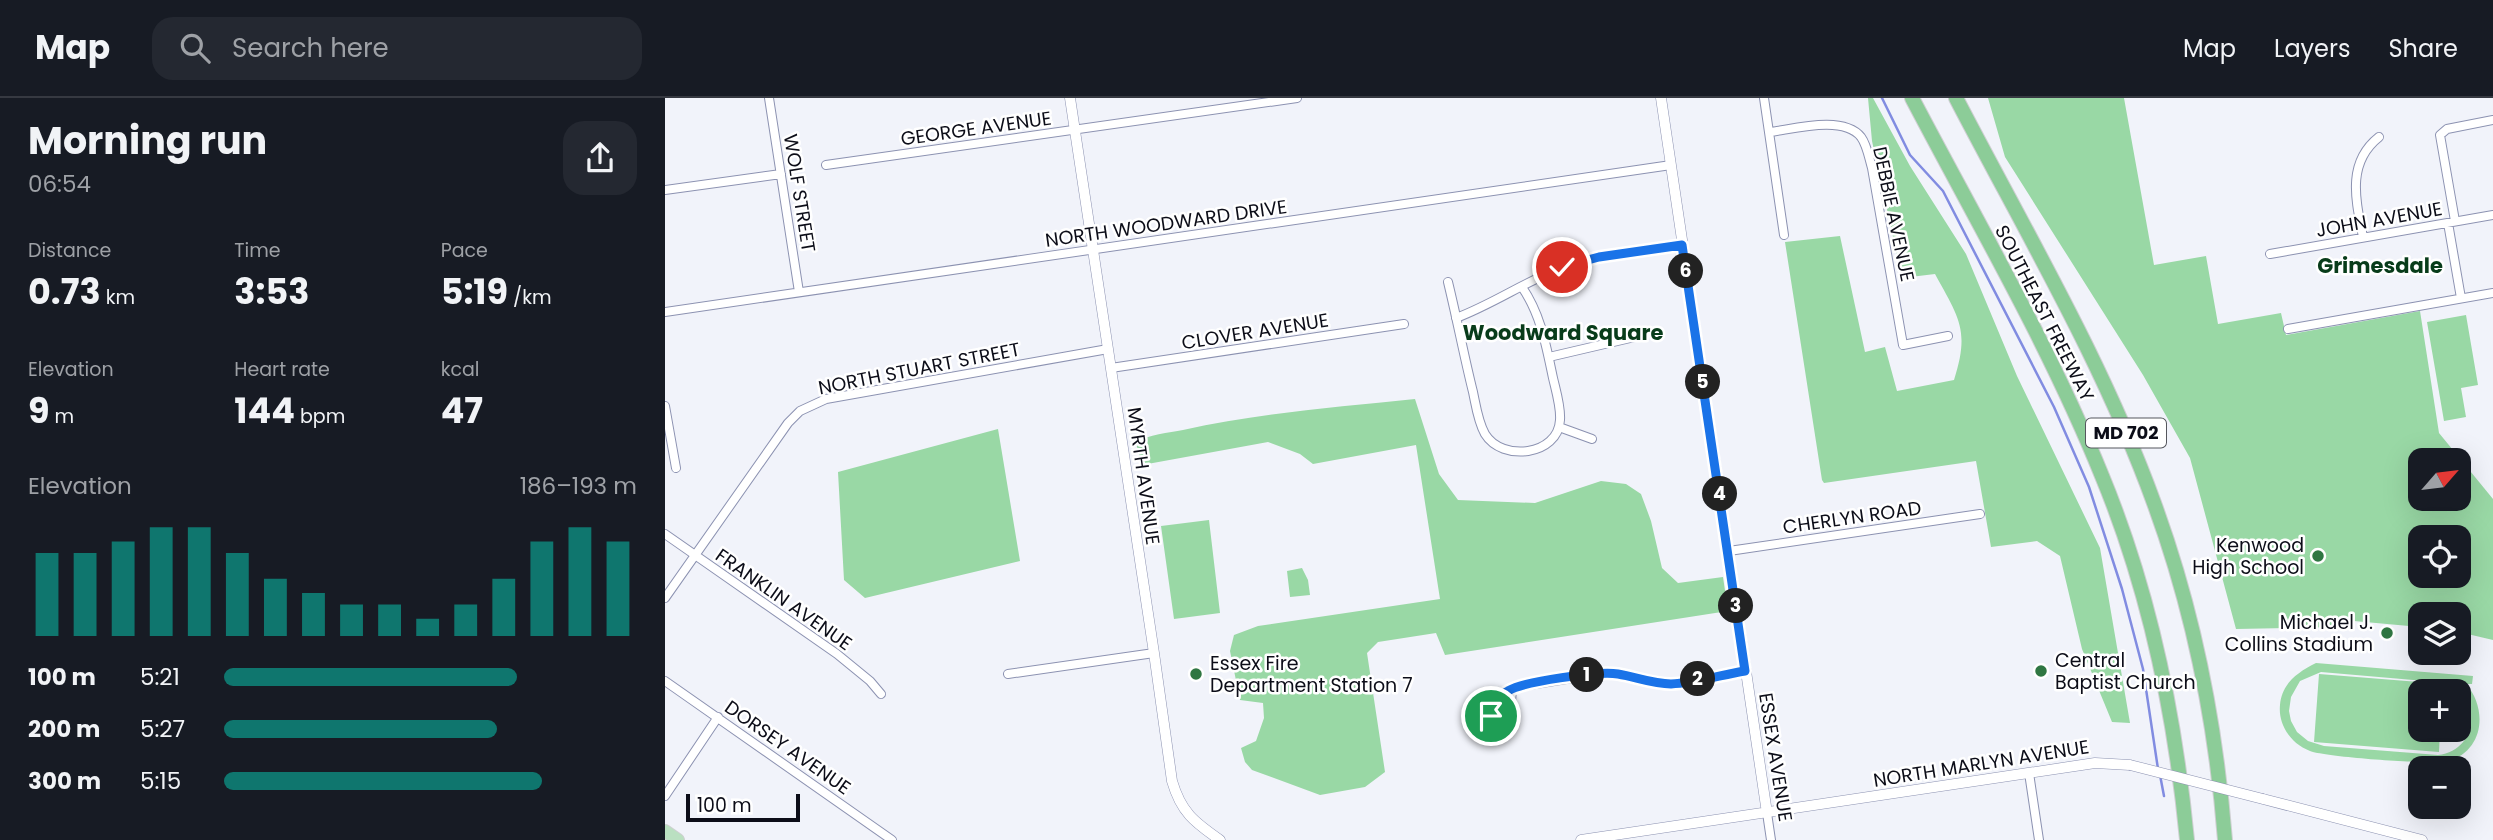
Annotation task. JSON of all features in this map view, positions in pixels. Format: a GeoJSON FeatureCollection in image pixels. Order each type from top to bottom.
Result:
{"type":"FeatureCollection","features":[{"type":"Feature","properties":{"kind":"highway","name":"SOUTHEAST FREEWAY"},"geometry":{"type":"LineString","coordinates":[[1912,98],[2055,371],[2103,477],[2157,644],[2175,734],[2186,840]]}},
{"type":"Feature","properties":{"kind":"highway","name":"SOUTHEAST FREEWAY"},"geometry":{"type":"LineString","coordinates":[[1956,98],[2100,375],[2154,503],[2194,635],[2213,726],[2227,840]]}},
{"type":"Feature","properties":{"kind":"main road"},"geometry":{"type":"LineString","coordinates":[[665,831],[678,840]]}},
{"type":"Feature","properties":{"kind":"street","name":"WOLF STREET"},"geometry":{"type":"LineString","coordinates":[[769,98],[799,292]]}},
{"type":"Feature","properties":{"kind":"street","name":"MYRTH AVENUE"},"geometry":{"type":"LineString","coordinates":[[1070,98],[1171,781],[1176,797],[1191,818],[1220,840]]}},
{"type":"Feature","properties":{"kind":"street","name":"GEORGE AVENUE"},"geometry":{"type":"LineString","coordinates":[[826,165],[1297,98]]}},
{"type":"Feature","properties":{"kind":"street","name":"ESSEX AVENUE"},"geometry":{"type":"LineString","coordinates":[[1661,98],[1771,840]]}},
{"type":"Feature","properties":{"kind":"street"},"geometry":{"type":"LineString","coordinates":[[1765,98],[1783,235]]}},
{"type":"Feature","properties":{"kind":"street"},"geometry":{"type":"LineString","coordinates":[[2461,298],[2440,135],[2447,129],[2493,120]]}},
{"type":"Feature","properties":{"kind":"street","name":"DEBBIE AVENUE"},"geometry":{"type":"LineString","coordinates":[[1770,132],[1833,124],[1848,127],[1860,136],[1872,168],[1903,345],[1948,335]]}},
{"type":"Feature","properties":{"kind":"street"},"geometry":{"type":"LineString","coordinates":[[2363,237],[2355,175],[2367,148],[2379,137]]}},
{"type":"Feature","properties":{"kind":"street","name":"NORTH WOODWARD DRIVE"},"geometry":{"type":"LineString","coordinates":[[665,312],[1671,165]]}},
{"type":"Feature","properties":{"kind":"street"},"geometry":{"type":"LineString","coordinates":[[665,190],[781,174]]}},
{"type":"Feature","properties":{"kind":"street","name":"JOHN AVENUE"},"geometry":{"type":"LineString","coordinates":[[2270,254],[2493,215]]}},
{"type":"Feature","properties":{"kind":"street"},"geometry":{"type":"LineString","coordinates":[[1457,318],[1549,273],[1582,261],[1682,245]]}},
{"type":"Feature","properties":{"kind":"street"},"geometry":{"type":"LineString","coordinates":[[1448,282],[1485,433],[1501,448],[1527,452],[1548,442],[1559,427],[1560,411],[1539,319],[1523,287]]}},
{"type":"Feature","properties":{"kind":"street"},"geometry":{"type":"LineString","coordinates":[[2288,329],[2493,293]]}},
{"type":"Feature","properties":{"kind":"street","name":"CLOVER AVENUE"},"geometry":{"type":"LineString","coordinates":[[1111,369],[1404,324]]}},
{"type":"Feature","properties":{"kind":"street"},"geometry":{"type":"LineString","coordinates":[[1549,357],[1639,336]]}},
{"type":"Feature","properties":{"kind":"street","name":"NORTH STUART STREET"},"geometry":{"type":"LineString","coordinates":[[665,598],[781,432],[794,416],[808,407],[826,399],[1108,349]]}},
{"type":"Feature","properties":{"kind":"street"},"geometry":{"type":"LineString","coordinates":[[665,406],[676,468]]}},
{"type":"Feature","properties":{"kind":"street"},"geometry":{"type":"LineString","coordinates":[[1559,427],[1592,439]]}},
{"type":"Feature","properties":{"kind":"street","name":"CHERLYN ROAD"},"geometry":{"type":"LineString","coordinates":[[1729,551],[1980,514]]}},
{"type":"Feature","properties":{"kind":"street","name":"FRANKLIN AVENUE"},"geometry":{"type":"LineString","coordinates":[[665,534],[837,654],[870,681],[881,694]]}},
{"type":"Feature","properties":{"kind":"street"},"geometry":{"type":"LineString","coordinates":[[1008,674],[1154,653]]}},
{"type":"Feature","properties":{"kind":"street"},"geometry":{"type":"LineString","coordinates":[[1513,689],[1597,674],[1618,674],[1672,684],[1745,671]]}},
{"type":"Feature","properties":{"kind":"street","name":"DORSEY AVENUE"},"geometry":{"type":"LineString","coordinates":[[665,681],[892,840]]}},
{"type":"Feature","properties":{"kind":"street"},"geometry":{"type":"LineString","coordinates":[[665,796],[718,717]]}},
{"type":"Feature","properties":{"kind":"street","name":"NORTH MARLYN AVENUE"},"geometry":{"type":"LineString","coordinates":[[1581,840],[2095,763],[2130,765],[2422,840]]}},
{"type":"Feature","properties":{"kind":"street"},"geometry":{"type":"LineString","coordinates":[[2029,773],[2039,840]]}},
{"type":"Feature","properties":{"kind":"green space"},"geometry":{"type":"Polygon","coordinates":[[[1868,98],[1873,98],[1910,166],[1966,254],[2017,376],[2100,548],[2130,723],[2112,722],[2082,649],[2060,556],[2037,541],[1991,547],[1976,461],[1824,483],[1822,480],[1785,242],[1840,236],[1865,352],[1885,347],[1897,391],[1954,380],[1961,349],[1956,314],[1935,274],[1902,278],[1872,141],[1868,98]]]}},
{"type":"Feature","properties":{"kind":"green space"},"geometry":{"type":"Polygon","coordinates":[[[1988,98],[2124,98],[2154,265],[2206,256],[2218,324],[2281,313],[2286,335],[2420,311],[2439,433],[2451,448],[2408,448],[2408,511],[2471,511],[2471,472],[2493,499],[2493,640],[2471,635],[2471,602],[2408,602],[2408,626],[2354,621],[2339,627],[2236,629],[2190,458],[2143,375],[2005,157],[1988,98]]]}},
{"type":"Feature","properties":{"kind":"green space"},"geometry":{"type":"Polygon","coordinates":[[[2466,315],[2478,385],[2461,388],[2466,417],[2444,421],[2427,322],[2466,315]]]}},
{"type":"Feature","properties":{"kind":"green space"},"geometry":{"type":"Polygon","coordinates":[[[1415,399],[1439,474],[1458,500],[1535,503],[1601,481],[1626,484],[1641,494],[1651,521],[1662,568],[1678,583],[1723,577],[1728,611],[1445,655],[1436,633],[1378,642],[1367,653],[1385,772],[1365,787],[1320,795],[1252,770],[1245,762],[1241,748],[1256,741],[1264,718],[1263,703],[1240,700],[1230,651],[1234,635],[1258,626],[1440,599],[1416,445],[1313,464],[1300,454],[1268,442],[1142,465],[1136,443],[1159,434],[1241,419],[1415,399]]]}},
{"type":"Feature","properties":{"kind":"green space"},"geometry":{"type":"Polygon","coordinates":[[[998,429],[1020,561],[865,598],[844,580],[838,472],[998,429]]]}},
{"type":"Feature","properties":{"kind":"green space"},"geometry":{"type":"Polygon","coordinates":[[[1209,520],[1220,613],[1174,619],[1161,526],[1209,520]]]}},
{"type":"Feature","properties":{"kind":"green space"},"geometry":{"type":"Polygon","coordinates":[[[1302,568],[1308,580],[1310,595],[1290,597],[1287,571],[1302,568]]]}},
{"type":"Feature","properties":{"kind":"green space"},"geometry":{"type":"Polygon","coordinates":[[[2316,663],[2473,676],[2471,684],[2471,679],[2408,680],[2321,672],[2300,681],[2291,697],[2291,721],[2297,732],[2308,741],[2324,746],[2438,755],[2451,751],[2463,742],[2471,742],[2471,691],[2478,705],[2479,728],[2469,748],[2460,756],[2408,756],[2408,761],[2401,761],[2310,751],[2292,739],[2281,720],[2281,697],[2297,674],[2316,663]]]}},
{"type":"Feature","properties":{"kind":"green space"},"geometry":{"type":"Polygon","coordinates":[[[2319,674],[2408,681],[2408,742],[2439,742],[2439,752],[2314,742],[2319,674]]]}},
{"type":"Feature","properties":{"kind":"waterway"},"geometry":{"type":"LineString","coordinates":[[1882,98],[1910,155],[1943,191],[2054,407],[2089,487],[2122,589],[2143,669],[2158,769]]}},
{"type":"Feature","properties":{"kind":"waterway"},"geometry":{"type":"LineString","coordinates":[[2160,775],[2164,796]]}},
{"type":"Feature","properties":{"kind":"place","name":"Kenwood High School"},"geometry":{"type":"Point","coordinates":[2318,556]}},
{"type":"Feature","properties":{"kind":"place","name":"Michael J. Collins Stadium"},"geometry":{"type":"Point","coordinates":[2387,633]}},
{"type":"Feature","properties":{"kind":"place","name":"Central Baptist Church"},"geometry":{"type":"Point","coordinates":[2041,671]}},
{"type":"Feature","properties":{"kind":"place","name":"Essex Fire Department Station 7"},"geometry":{"type":"Point","coordinates":[1196,674]}},
{"type":"Feature","properties":{"kind":"district","name":"Grimesdale"},"geometry":{"type":"Point","coordinates":[2380,266]}},
{"type":"Feature","properties":{"kind":"district","name":"Woodward Square"},"geometry":{"type":"Point","coordinates":[1563,333]}},
{"type":"Feature","properties":{"kind":"route"},"geometry":{"type":"LineString","coordinates":[[1491,716],[1491,707],[1499,696],[1517,687],[1597,674],[1618,674],[1672,684],[1745,671],[1682,245],[1599,257],[1562,267]]}}]}
